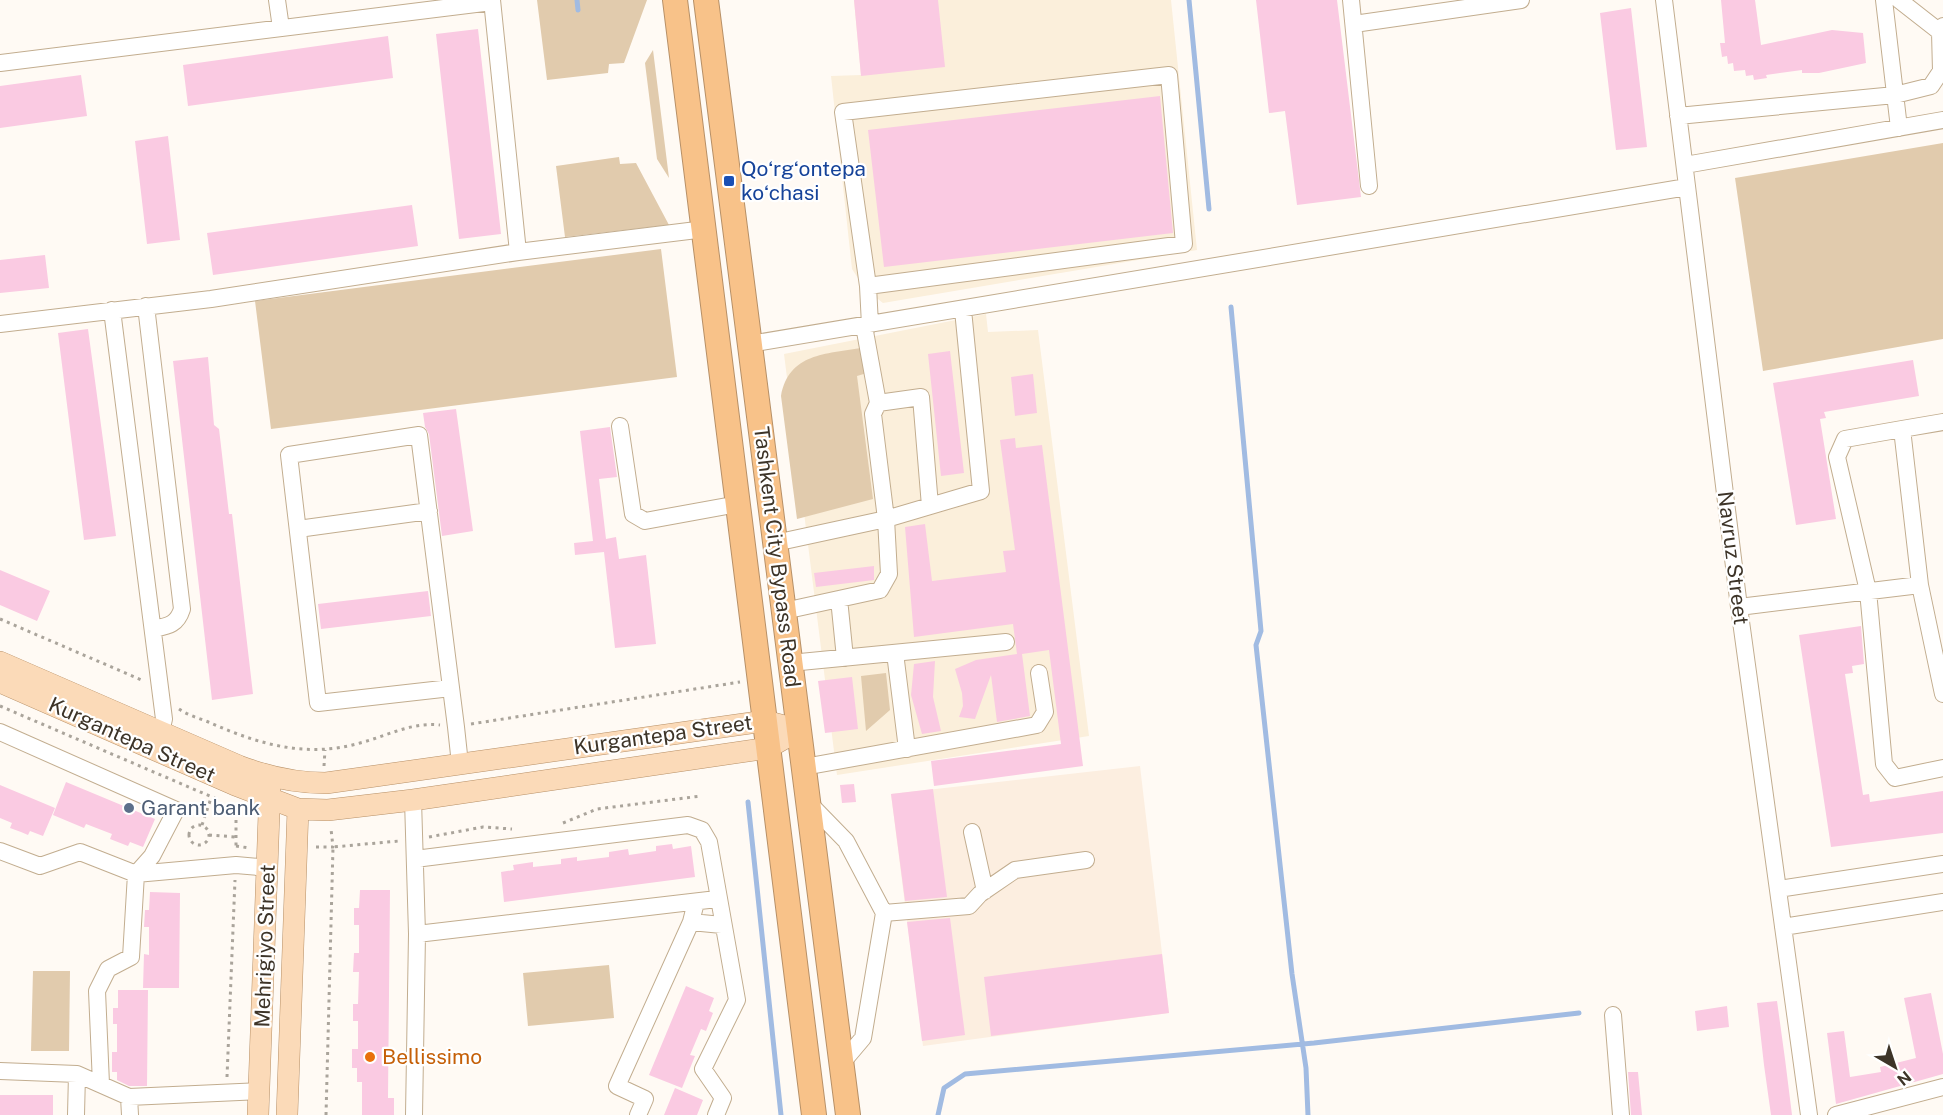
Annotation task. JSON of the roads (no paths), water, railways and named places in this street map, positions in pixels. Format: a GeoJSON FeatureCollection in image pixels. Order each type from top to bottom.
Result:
{"type":"FeatureCollection","features":[{"type":"Feature","properties":{"kind":"highway","name":"Tashkent City Bypass Road"},"geometry":{"type":"LineString","coordinates":[[675,0],[814,1115]]}},
{"type":"Feature","properties":{"kind":"highway","name":"Tashkent City Bypass Road"},"geometry":{"type":"LineString","coordinates":[[706,0],[848,1115]]}},
{"type":"Feature","properties":{"kind":"main road","name":"Kurgantepa Street"},"geometry":{"type":"LineString","coordinates":[[0,662],[271,778],[299,783],[326,783],[765,721],[799,730]]}},
{"type":"Feature","properties":{"kind":"main road","name":"Kurgantepa Street"},"geometry":{"type":"LineString","coordinates":[[0,682],[269,799],[298,809],[328,810],[413,800],[768,748],[799,730]]}},
{"type":"Feature","properties":{"kind":"main road","name":"Kurgantepa Street"},"geometry":{"type":"LineString","coordinates":[[271,778],[298,809]]}},
{"type":"Feature","properties":{"kind":"main road","name":"Mehrigiyo Street"},"geometry":{"type":"LineString","coordinates":[[258,1115],[271,778]]}},
{"type":"Feature","properties":{"kind":"main road","name":"Mehrigiyo Street"},"geometry":{"type":"LineString","coordinates":[[287,1115],[298,809]]}},
{"type":"Feature","properties":{"kind":"street"},"geometry":{"type":"LineString","coordinates":[[278,0],[281,28]]}},
{"type":"Feature","properties":{"kind":"street"},"geometry":{"type":"LineString","coordinates":[[1351,0],[1370,186]]}},
{"type":"Feature","properties":{"kind":"street"},"geometry":{"type":"LineString","coordinates":[[1354,24],[1521,0]]}},
{"type":"Feature","properties":{"kind":"street","name":"Navruz Street"},"geometry":{"type":"LineString","coordinates":[[1664,0],[1739,607],[1809,1115]]}},
{"type":"Feature","properties":{"kind":"street"},"geometry":{"type":"LineString","coordinates":[[1884,0],[1899,128]]}},
{"type":"Feature","properties":{"kind":"street"},"geometry":{"type":"LineString","coordinates":[[1678,116],[1895,95],[1931,86],[1941,71],[1941,29],[1899,0]]}},
{"type":"Feature","properties":{"kind":"street"},"geometry":{"type":"LineString","coordinates":[[0,63],[492,1],[519,252]]}},
{"type":"Feature","properties":{"kind":"street"},"geometry":{"type":"LineString","coordinates":[[784,611],[880,590],[889,574],[886,519],[873,414],[878,403],[867,326],[868,286],[843,112],[1168,75],[1184,244],[868,286]]}},
{"type":"Feature","properties":{"kind":"street"},"geometry":{"type":"LineString","coordinates":[[1685,165],[1943,120]]}},
{"type":"Feature","properties":{"kind":"street"},"geometry":{"type":"LineString","coordinates":[[750,344],[1687,187]]}},
{"type":"Feature","properties":{"kind":"street"},"geometry":{"type":"LineString","coordinates":[[0,324],[146,306],[519,252],[705,229]]}},
{"type":"Feature","properties":{"kind":"street"},"geometry":{"type":"LineString","coordinates":[[146,306],[182,609],[179,619],[172,625],[153,629]]}},
{"type":"Feature","properties":{"kind":"street"},"geometry":{"type":"LineString","coordinates":[[112,310],[164,719],[160,732]]}},
{"type":"Feature","properties":{"kind":"street"},"geometry":{"type":"LineString","coordinates":[[775,543],[886,519],[981,491],[963,310]]}},
{"type":"Feature","properties":{"kind":"street"},"geometry":{"type":"LineString","coordinates":[[878,403],[921,397],[930,506]]}},
{"type":"Feature","properties":{"kind":"street"},"geometry":{"type":"LineString","coordinates":[[1943,422],[1845,439],[1838,457],[1868,591],[1884,764],[1895,778],[1943,768]]}},
{"type":"Feature","properties":{"kind":"street"},"geometry":{"type":"LineString","coordinates":[[620,426],[633,513],[645,521],[738,504]]}},
{"type":"Feature","properties":{"kind":"street"},"geometry":{"type":"LineString","coordinates":[[1902,429],[1920,585],[1943,694]]}},
{"type":"Feature","properties":{"kind":"street"},"geometry":{"type":"LineString","coordinates":[[451,688],[318,703],[289,454],[419,435],[429,511],[451,688],[460,764]]}},
{"type":"Feature","properties":{"kind":"street"},"geometry":{"type":"LineString","coordinates":[[298,529],[429,511]]}},
{"type":"Feature","properties":{"kind":"street"},"geometry":{"type":"LineString","coordinates":[[1739,607],[1920,585]]}},
{"type":"Feature","properties":{"kind":"street"},"geometry":{"type":"LineString","coordinates":[[839,599],[844,658]]}},
{"type":"Feature","properties":{"kind":"street"},"geometry":{"type":"LineString","coordinates":[[790,663],[1006,642]]}},
{"type":"Feature","properties":{"kind":"street"},"geometry":{"type":"LineString","coordinates":[[895,653],[907,749]]}},
{"type":"Feature","properties":{"kind":"street"},"geometry":{"type":"LineString","coordinates":[[804,767],[1037,725],[1045,712],[1039,673]]}},
{"type":"Feature","properties":{"kind":"street"},"geometry":{"type":"LineString","coordinates":[[0,732],[176,810],[152,856],[136,874],[131,957],[108,969],[96,991],[101,1084]]}},
{"type":"Feature","properties":{"kind":"street"},"geometry":{"type":"LineString","coordinates":[[413,800],[417,934],[414,1115]]}},
{"type":"Feature","properties":{"kind":"street"},"geometry":{"type":"LineString","coordinates":[[808,802],[846,841],[884,913],[879,957],[863,1038],[841,1064]]}},
{"type":"Feature","properties":{"kind":"street"},"geometry":{"type":"LineString","coordinates":[[415,860],[688,825],[696,826],[706,835],[737,1000],[704,1069],[723,1098],[716,1115]]}},
{"type":"Feature","properties":{"kind":"street"},"geometry":{"type":"LineString","coordinates":[[972,832],[985,891]]}},
{"type":"Feature","properties":{"kind":"street"},"geometry":{"type":"LineString","coordinates":[[0,851],[40,866],[80,852],[136,874],[236,865],[269,868]]}},
{"type":"Feature","properties":{"kind":"street"},"geometry":{"type":"LineString","coordinates":[[884,913],[969,906],[985,891],[1015,870],[1086,860]]}},
{"type":"Feature","properties":{"kind":"street"},"geometry":{"type":"LineString","coordinates":[[1778,889],[1943,864]]}},
{"type":"Feature","properties":{"kind":"street"},"geometry":{"type":"LineString","coordinates":[[417,934],[717,899]]}},
{"type":"Feature","properties":{"kind":"street"},"geometry":{"type":"LineString","coordinates":[[638,1115],[645,1099],[617,1086],[691,922],[696,902]]}},
{"type":"Feature","properties":{"kind":"street"},"geometry":{"type":"LineString","coordinates":[[1783,927],[1943,902]]}},
{"type":"Feature","properties":{"kind":"street"},"geometry":{"type":"LineString","coordinates":[[691,922],[722,925]]}},
{"type":"Feature","properties":{"kind":"street"},"geometry":{"type":"LineString","coordinates":[[1613,1015],[1621,1115]]}},
{"type":"Feature","properties":{"kind":"street"},"geometry":{"type":"LineString","coordinates":[[0,1071],[77,1074],[129,1097],[259,1091]]}},
{"type":"Feature","properties":{"kind":"street"},"geometry":{"type":"LineString","coordinates":[[76,1115],[77,1074]]}},
{"type":"Feature","properties":{"kind":"street"},"geometry":{"type":"LineString","coordinates":[[1836,1115],[1943,1087]]}},
{"type":"Feature","properties":{"kind":"street"},"geometry":{"type":"LineString","coordinates":[[129,1097],[130,1115]]}},
{"type":"Feature","properties":{"kind":"waterway"},"geometry":{"type":"LineString","coordinates":[[577,0],[578,10]]}},
{"type":"Feature","properties":{"kind":"waterway"},"geometry":{"type":"LineString","coordinates":[[1189,0],[1209,209]]}},
{"type":"Feature","properties":{"kind":"waterway"},"geometry":{"type":"LineString","coordinates":[[1231,307],[1261,631],[1256,645],[1292,974],[1306,1068],[1308,1115]]}},
{"type":"Feature","properties":{"kind":"waterway"},"geometry":{"type":"LineString","coordinates":[[748,802],[781,1115]]}},
{"type":"Feature","properties":{"kind":"waterway"},"geometry":{"type":"LineString","coordinates":[[938,1115],[944,1088],[965,1074],[1314,1043],[1579,1013]]}},
{"type":"Feature","properties":{"kind":"place","name":"Qoʻrgʻontepa koʻchasi"},"geometry":{"type":"Point","coordinates":[729,181]}},
{"type":"Feature","properties":{"kind":"place","name":"Garant bank"},"geometry":{"type":"Point","coordinates":[129,808]}},
{"type":"Feature","properties":{"kind":"place","name":"Bellissimo"},"geometry":{"type":"Point","coordinates":[370,1057]}}]}
